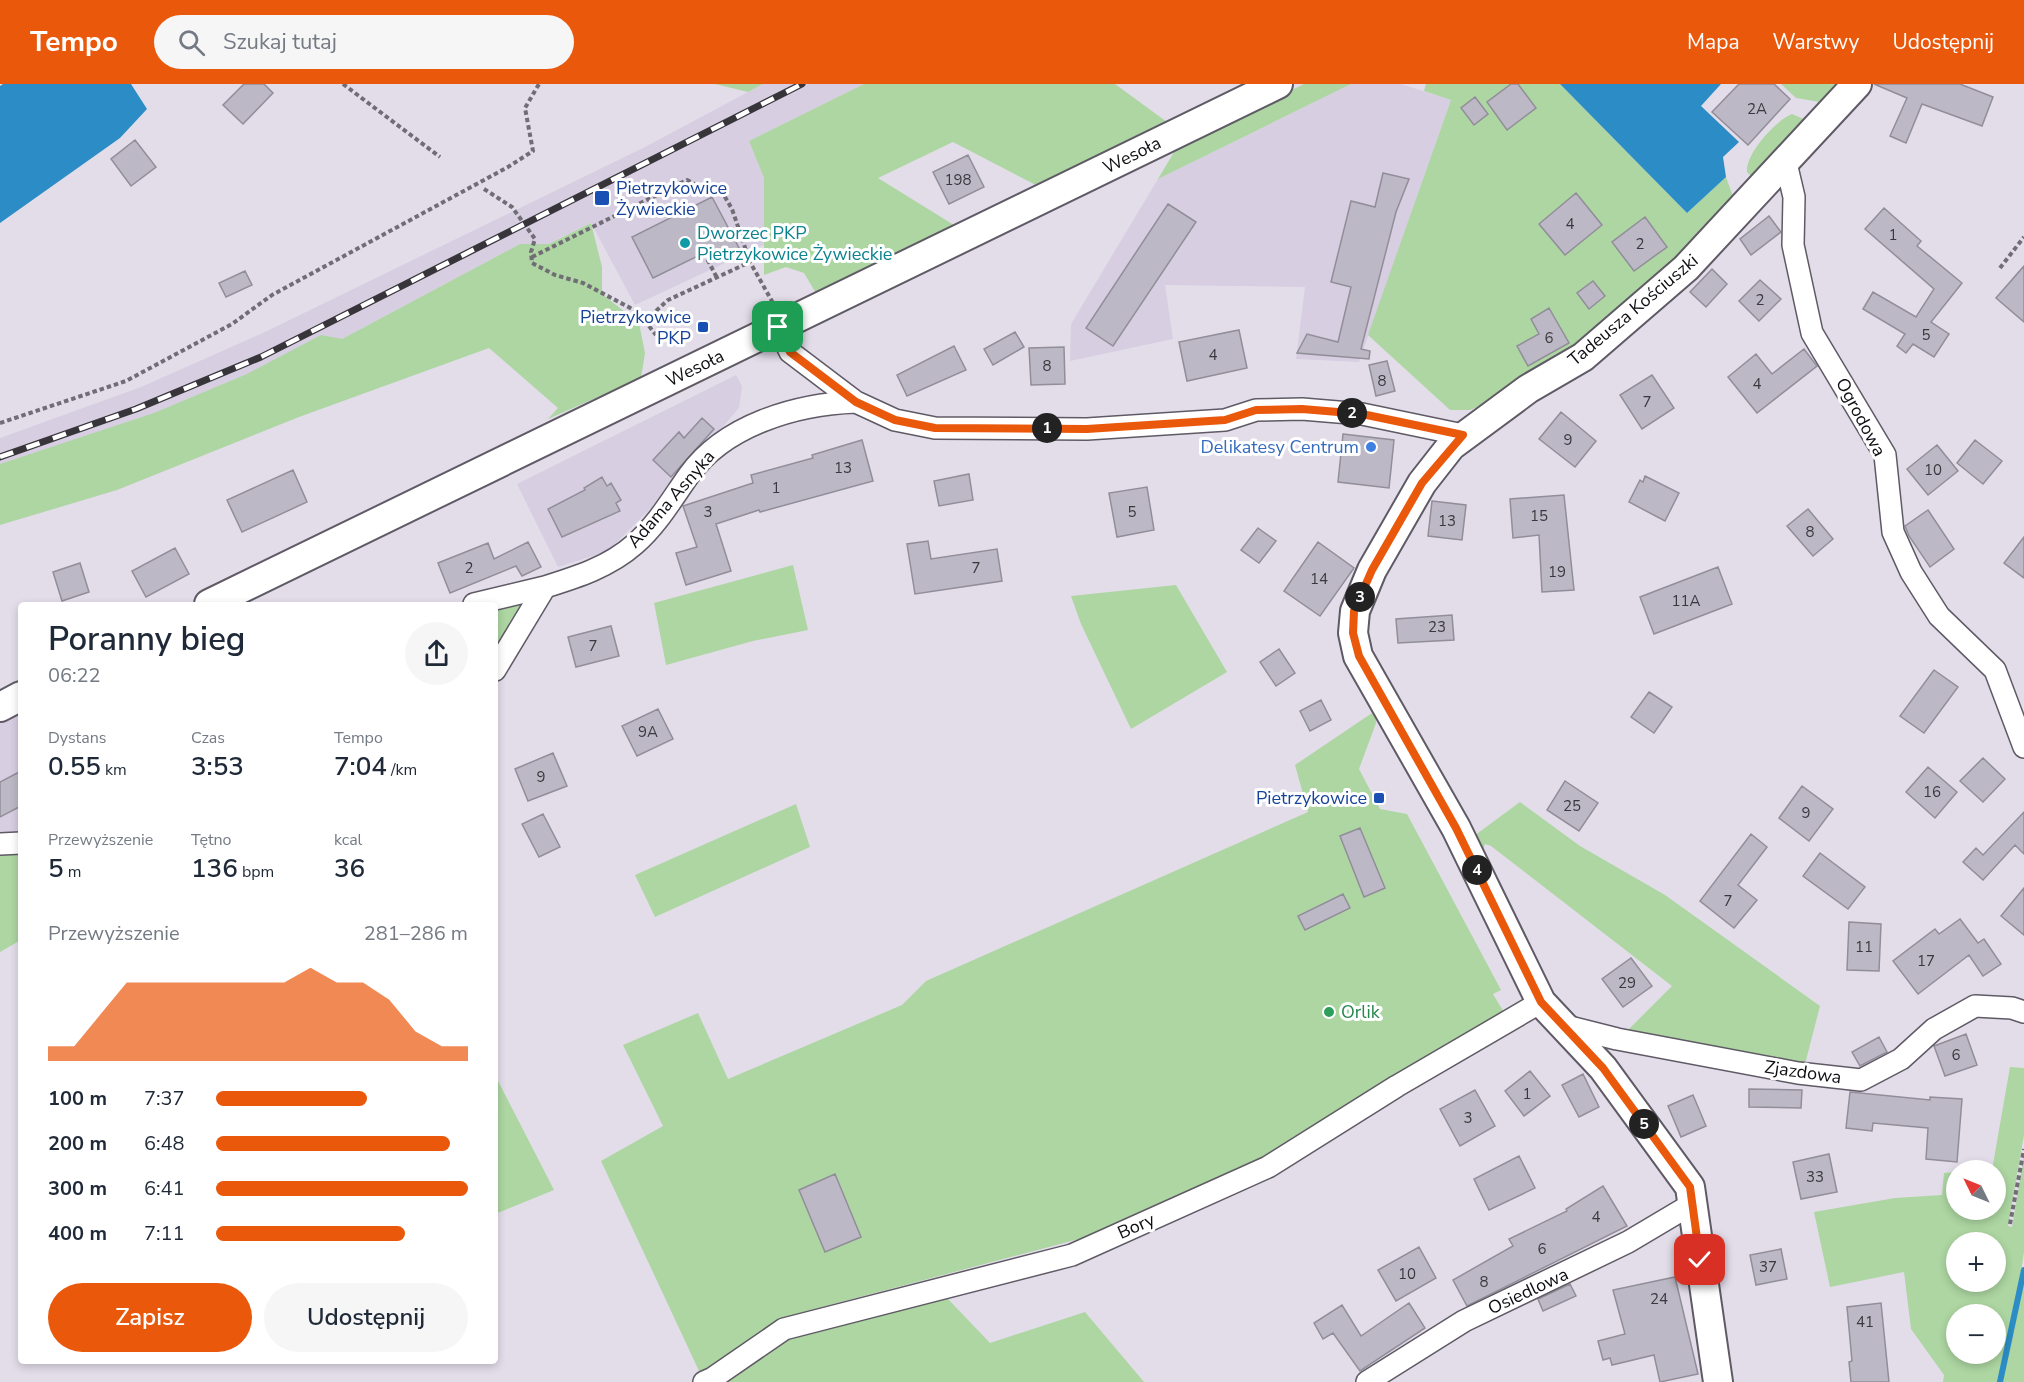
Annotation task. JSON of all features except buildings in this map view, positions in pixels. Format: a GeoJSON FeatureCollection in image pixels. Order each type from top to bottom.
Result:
{"type":"FeatureCollection","features":[{"type":"Feature","properties":{"kind":"street","name":"Wesoła"},"geometry":{"type":"LineString","coordinates":[[213,602],[776,315],[1278,84]]}},
{"type":"Feature","properties":{"kind":"street","name":"Tadeusza Kościuszki"},"geometry":{"type":"LineString","coordinates":[[1713,1381],[1690,1187],[1603,1068],[1541,1002],[1456,828],[1359,656],[1353,633],[1354,611],[1377,561],[1422,483],[1463,435],[1528,389],[1583,357],[1686,268],[1857,84]]}},
{"type":"Feature","properties":{"kind":"street","name":"Ogrodowa"},"geometry":{"type":"LineString","coordinates":[[1786,163],[1794,196],[1793,246],[1812,333],[1885,455],[1893,532],[1911,572],[1939,616],[1995,670],[2024,747]]}},
{"type":"Feature","properties":{"kind":"street"},"geometry":{"type":"LineString","coordinates":[[776,315],[790,352],[856,402],[895,420],[935,428],[1087,429],[1225,420],[1256,410],[1302,409],[1362,414],[1463,435]]}},
{"type":"Feature","properties":{"kind":"street","name":"Adama Asnyka"},"geometry":{"type":"LineString","coordinates":[[482,602],[545,587],[590,573],[635,544],[669,506],[690,473],[719,444],[751,425],[828,403],[856,402]]}},
{"type":"Feature","properties":{"kind":"street"},"geometry":{"type":"LineString","coordinates":[[498,665],[545,587]]}},
{"type":"Feature","properties":{"kind":"street"},"geometry":{"type":"LineString","coordinates":[[0,707],[18,698]]}},
{"type":"Feature","properties":{"kind":"street"},"geometry":{"type":"LineString","coordinates":[[0,844],[18,843]]}},
{"type":"Feature","properties":{"kind":"street","name":"Bory"},"geometry":{"type":"LineString","coordinates":[[704,1382],[784,1329],[1072,1255],[1268,1167],[1397,1086],[1541,1002]]}},
{"type":"Feature","properties":{"kind":"street","name":"Zjazdowa"},"geometry":{"type":"LineString","coordinates":[[1562,1025],[1617,1039],[1798,1073],[1861,1080],[1901,1059],[1934,1029],[1975,1006],[2012,1008],[2024,1012]]}},
{"type":"Feature","properties":{"kind":"street","name":"Osiedlowa"},"geometry":{"type":"LineString","coordinates":[[1367,1382],[1464,1321],[1628,1242],[1692,1204]]}},
{"type":"Feature","properties":{"kind":"path"},"geometry":{"type":"LineString","coordinates":[[344,84],[440,157]]}},
{"type":"Feature","properties":{"kind":"path"},"geometry":{"type":"LineString","coordinates":[[0,423],[126,381],[232,324],[272,295],[452,200],[533,151],[525,108],[538,84]]}},
{"type":"Feature","properties":{"kind":"path"},"geometry":{"type":"LineString","coordinates":[[532,257],[687,180],[713,194]]}},
{"type":"Feature","properties":{"kind":"path"},"geometry":{"type":"LineString","coordinates":[[484,189],[512,207],[535,239],[532,263],[555,275],[584,283],[638,312],[656,335]]}},
{"type":"Feature","properties":{"kind":"path"},"geometry":{"type":"LineString","coordinates":[[722,190],[732,209],[750,262],[776,315]]}},
{"type":"Feature","properties":{"kind":"path"},"geometry":{"type":"LineString","coordinates":[[2000,268],[2024,237]]}},
{"type":"Feature","properties":{"kind":"path"},"geometry":{"type":"LineString","coordinates":[[704,253],[716,276]]}},
{"type":"Feature","properties":{"kind":"path"},"geometry":{"type":"LineString","coordinates":[[645,321],[668,300],[750,262]]}},
{"type":"Feature","properties":{"kind":"path"},"geometry":{"type":"LineString","coordinates":[[2010,1224],[2024,1149]]}},
{"type":"Feature","properties":{"kind":"shaded area"},"geometry":{"type":"Polygon","coordinates":[[[763,84],[864,84],[749,141],[787,234],[635,305],[591,223],[549,244],[520,244],[342,339],[278,362],[0,477],[0,438],[141,387],[267,331],[645,147],[763,84]]]}},
{"type":"Feature","properties":{"kind":"shaded area"},"geometry":{"type":"Polygon","coordinates":[[[1351,84],[1401,84],[1451,100],[1359,362],[1296,359],[1305,287],[1165,285],[1173,339],[1070,361],[1071,324],[1158,179],[1351,84]]]}},
{"type":"Feature","properties":{"kind":"shaded area"},"geometry":{"type":"Polygon","coordinates":[[[736,375],[742,386],[739,408],[660,499],[608,551],[558,567],[517,484],[736,375]]]}},
{"type":"Feature","properties":{"kind":"shaded area"},"geometry":{"type":"Polygon","coordinates":[[[18,710],[18,841],[0,841],[0,719],[18,710]]]}},
{"type":"Feature","properties":{"kind":"green space"},"geometry":{"type":"Polygon","coordinates":[[[715,84],[763,84],[748,92],[715,84]]]}},
{"type":"Feature","properties":{"kind":"green space"},"geometry":{"type":"Polygon","coordinates":[[[864,84],[1115,84],[1167,122],[1169,137],[1053,194],[953,142],[878,178],[970,235],[823,305],[804,273],[786,267],[764,275],[764,178],[749,141],[864,84]]]}},
{"type":"Feature","properties":{"kind":"green space"},"geometry":{"type":"Polygon","coordinates":[[[1304,84],[1351,84],[1158,179],[1177,147],[1304,84]]]}},
{"type":"Feature","properties":{"kind":"green space"},"geometry":{"type":"Polygon","coordinates":[[[1426,84],[1560,84],[1687,213],[1726,177],[1735,202],[1603,328],[1482,405],[1470,410],[1450,410],[1368,335],[1451,100],[1424,91],[1426,84]]]}},
{"type":"Feature","properties":{"kind":"green space"},"geometry":{"type":"Polygon","coordinates":[[[1781,84],[1843,84],[1826,103],[1796,98],[1781,84]]]}},
{"type":"Feature","properties":{"kind":"green space"},"geometry":{"type":"Polygon","coordinates":[[[1792,114],[1806,120],[1753,178],[1747,172],[1756,147],[1770,130],[1792,114]]]}},
{"type":"Feature","properties":{"kind":"green space"},"geometry":{"type":"Polygon","coordinates":[[[591,223],[602,267],[602,294],[639,323],[645,353],[641,378],[548,419],[558,408],[489,348],[299,417],[117,490],[0,525],[0,464],[154,413],[247,374],[321,335],[342,339],[520,244],[549,244],[591,223]]]}},
{"type":"Feature","properties":{"kind":"green space"},"geometry":{"type":"Polygon","coordinates":[[[793,565],[808,630],[753,641],[666,665],[654,603],[793,565]]]}},
{"type":"Feature","properties":{"kind":"green space"},"geometry":{"type":"Polygon","coordinates":[[[1176,585],[1227,672],[1131,729],[1081,624],[1071,596],[1176,585]]]}},
{"type":"Feature","properties":{"kind":"green space"},"geometry":{"type":"Polygon","coordinates":[[[526,601],[498,654],[498,604],[526,601]]]}},
{"type":"Feature","properties":{"kind":"green space"},"geometry":{"type":"Polygon","coordinates":[[[1375,711],[1376,723],[1359,769],[1380,809],[1407,814],[1501,990],[1493,994],[1505,1014],[1260,1161],[1113,1230],[818,1308],[776,1324],[700,1373],[601,1161],[663,1126],[623,1045],[698,1013],[728,1079],[902,1005],[926,981],[1308,812],[1295,765],[1375,711]]]}},
{"type":"Feature","properties":{"kind":"green space"},"geometry":{"type":"Polygon","coordinates":[[[1520,802],[1580,846],[1665,895],[1820,1006],[1804,1068],[1623,1035],[1672,986],[1491,846],[1485,844],[1483,850],[1474,836],[1520,802]]]}},
{"type":"Feature","properties":{"kind":"green space"},"geometry":{"type":"Polygon","coordinates":[[[796,804],[810,847],[655,917],[635,875],[796,804]]]}},
{"type":"Feature","properties":{"kind":"green space"},"geometry":{"type":"Polygon","coordinates":[[[18,849],[18,942],[0,952],[0,852],[18,849]]]}},
{"type":"Feature","properties":{"kind":"green space"},"geometry":{"type":"Polygon","coordinates":[[[2010,1067],[2024,1068],[2024,1135],[2008,1226],[2012,1227],[2024,1156],[2024,1252],[2019,1286],[2024,1286],[2024,1382],[1943,1382],[1944,1375],[1911,1329],[1904,1272],[1830,1287],[1814,1212],[1895,1198],[1942,1195],[1944,1173],[1946,1173],[1946,1220],[2006,1220],[2006,1160],[1994,1160],[2010,1067]]]}},
{"type":"Feature","properties":{"kind":"green space"},"geometry":{"type":"Polygon","coordinates":[[[498,1081],[554,1190],[498,1213],[498,1081]]]}},
{"type":"Feature","properties":{"kind":"green space"},"geometry":{"type":"Polygon","coordinates":[[[948,1299],[990,1343],[1085,1312],[1144,1382],[718,1382],[799,1331],[850,1316],[948,1299]]]}},
{"type":"Feature","properties":{"kind":"water"},"geometry":{"type":"Polygon","coordinates":[[[3,84],[131,84],[147,109],[120,138],[0,223],[0,86],[3,84]]]}},
{"type":"Feature","properties":{"kind":"water"},"geometry":{"type":"Polygon","coordinates":[[[1560,84],[1721,84],[1701,106],[1739,142],[1723,157],[1726,177],[1687,213],[1560,84]]]}},
{"type":"Feature","properties":{"kind":"waterway"},"geometry":{"type":"LineString","coordinates":[[2000,1382],[2024,1270]]}},
{"type":"Feature","properties":{"kind":"railway"},"geometry":{"type":"LineString","coordinates":[[0,457],[136,409],[261,357],[802,84]]}},
{"type":"Feature","properties":{"kind":"place","name":"Pietrzykowice Żywieckie"},"geometry":{"type":"Point","coordinates":[602,198]}},
{"type":"Feature","properties":{"kind":"place","name":"Dworzec PKP Pietrzykowice Żywieckie"},"geometry":{"type":"Point","coordinates":[685,243]}},
{"type":"Feature","properties":{"kind":"place","name":"Pietrzykowice PKP"},"geometry":{"type":"Point","coordinates":[703,327]}},
{"type":"Feature","properties":{"kind":"place","name":"Delikatesy Centrum"},"geometry":{"type":"Point","coordinates":[1371,447]}},
{"type":"Feature","properties":{"kind":"place","name":"Pietrzykowice"},"geometry":{"type":"Point","coordinates":[1379,798]}},
{"type":"Feature","properties":{"kind":"place","name":"Orlik"},"geometry":{"type":"Point","coordinates":[1329,1012]}},
{"type":"Feature","properties":{"kind":"route"},"geometry":{"type":"LineString","coordinates":[[778,327],[790,352],[856,402],[895,420],[935,428],[1087,429],[1225,420],[1256,410],[1302,409],[1362,414],[1463,435],[1438,461],[1422,483],[1372,570],[1354,611],[1353,633],[1359,656],[1456,828],[1541,1002],[1603,1068],[1690,1187],[1700,1260]]}}]}
